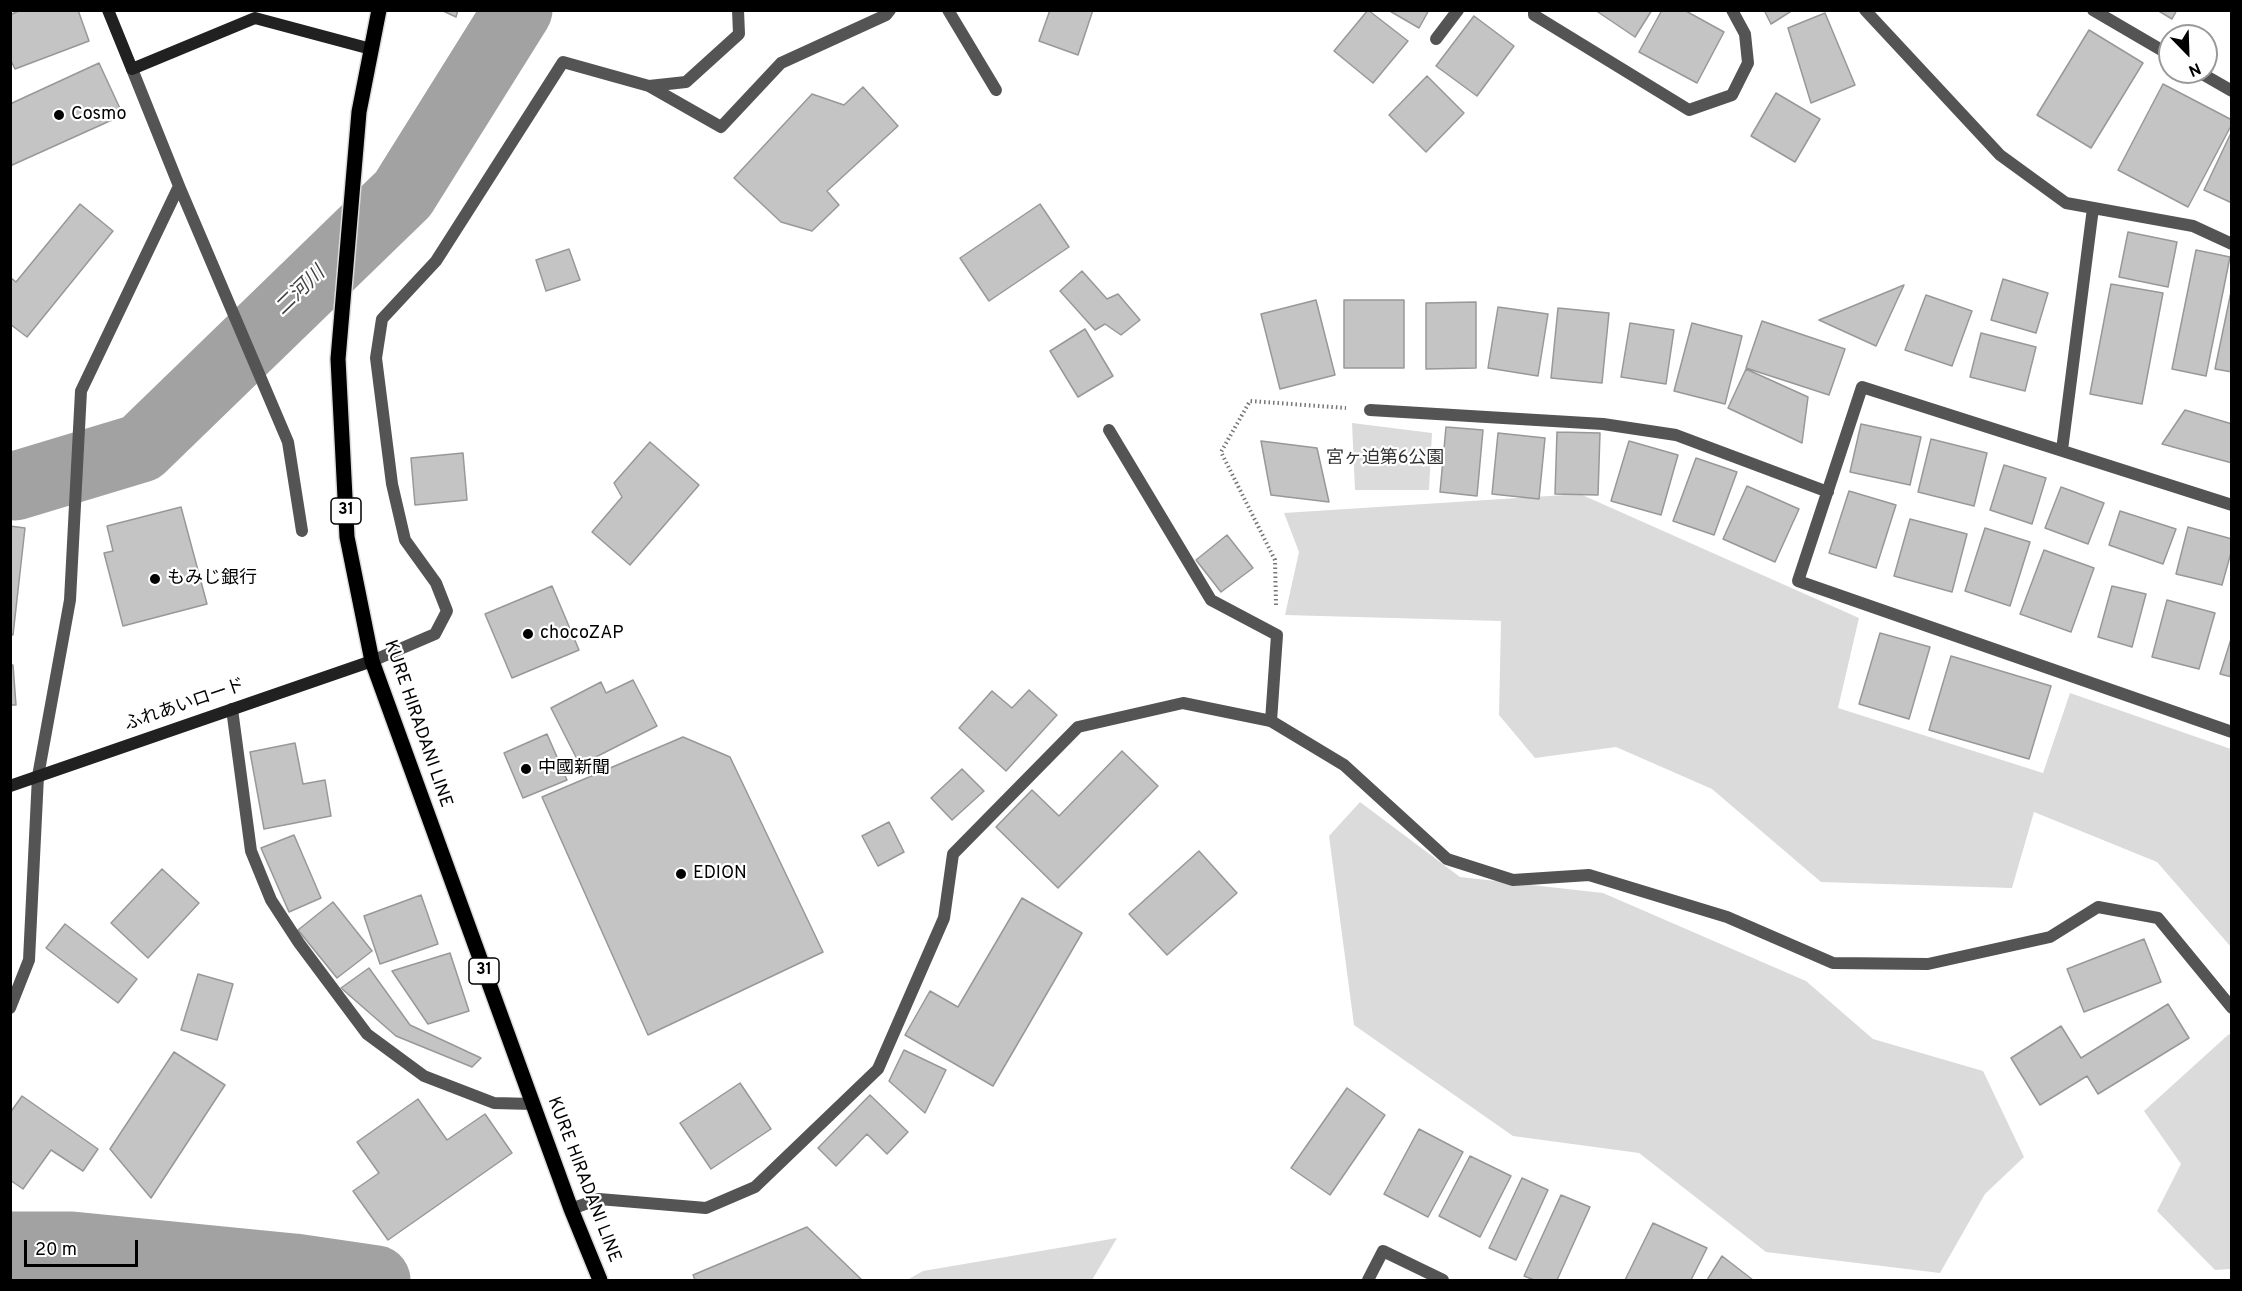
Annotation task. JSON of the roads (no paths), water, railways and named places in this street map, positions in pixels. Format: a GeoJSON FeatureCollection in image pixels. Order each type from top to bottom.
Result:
{"type":"FeatureCollection","features":[{"type":"Feature","properties":{"kind":"main road","name":"KURE HIRADANI LINE"},"geometry":{"type":"LineString","coordinates":[[379,10],[359,112],[338,359],[347,537],[372,661],[571,1209],[600,1281]]}},
{"type":"Feature","properties":{"kind":"street"},"geometry":{"type":"LineString","coordinates":[[108,10],[179,186],[288,442],[302,531]]}},
{"type":"Feature","properties":{"kind":"street"},"geometry":{"type":"LineString","coordinates":[[649,86],[686,82],[739,34],[738,10]]}},
{"type":"Feature","properties":{"kind":"street"},"geometry":{"type":"LineString","coordinates":[[372,661],[435,634],[447,611],[436,583],[405,540],[392,483],[376,358],[382,319],[436,261],[563,62],[649,86],[721,127],[781,63],[886,15],[890,10]]}},
{"type":"Feature","properties":{"kind":"street"},"geometry":{"type":"LineString","coordinates":[[948,10],[996,90]]}},
{"type":"Feature","properties":{"kind":"street"},"geometry":{"type":"LineString","coordinates":[[1436,39],[1458,10]]}},
{"type":"Feature","properties":{"kind":"street"},"geometry":{"type":"LineString","coordinates":[[1534,10],[1534,15],[1689,110],[1732,95],[1748,63],[1745,34],[1732,10]]}},
{"type":"Feature","properties":{"kind":"street"},"geometry":{"type":"LineString","coordinates":[[1865,10],[2000,155],[2066,203],[2193,226],[2232,244]]}},
{"type":"Feature","properties":{"kind":"street"},"geometry":{"type":"LineString","coordinates":[[2093,10],[2158,48]]}},
{"type":"Feature","properties":{"kind":"street"},"geometry":{"type":"LineString","coordinates":[[132,69],[257,14],[371,49]]}},
{"type":"Feature","properties":{"kind":"street"},"geometry":{"type":"LineString","coordinates":[[2218,83],[2232,91]]}},
{"type":"Feature","properties":{"kind":"street"},"geometry":{"type":"LineString","coordinates":[[10,1008],[29,960],[38,776],[70,600],[81,391],[179,186]]}},
{"type":"Feature","properties":{"kind":"street"},"geometry":{"type":"LineString","coordinates":[[2062,450],[2093,208]]}},
{"type":"Feature","properties":{"kind":"street"},"geometry":{"type":"LineString","coordinates":[[2232,505],[1862,387],[1798,581],[2232,732]]}},
{"type":"Feature","properties":{"kind":"street"},"geometry":{"type":"LineString","coordinates":[[1370,410],[1603,424],[1676,435],[1828,492]]}},
{"type":"Feature","properties":{"kind":"street"},"geometry":{"type":"LineString","coordinates":[[1109,430],[1210,600],[1277,635],[1271,722]]}},
{"type":"Feature","properties":{"kind":"street","name":"ふれあいロード"},"geometry":{"type":"LineString","coordinates":[[10,786],[372,661]]}},
{"type":"Feature","properties":{"kind":"street"},"geometry":{"type":"LineString","coordinates":[[571,1209],[599,1199],[706,1208],[755,1187],[878,1069],[944,918],[953,854],[1078,727],[1184,703],[1271,722],[1344,765],[1447,859],[1513,880],[1589,875],[1727,916],[1833,963],[1928,964],[2050,937],[2098,907],[2158,918],[2232,1008]]}},
{"type":"Feature","properties":{"kind":"street"},"geometry":{"type":"LineString","coordinates":[[232,709],[251,851],[271,900],[299,943],[360,1025],[367,1034],[424,1076],[494,1103],[533,1104]]}},
{"type":"Feature","properties":{"kind":"street"},"geometry":{"type":"LineString","coordinates":[[1368,1281],[1383,1251],[1443,1281]]}},
{"type":"Feature","properties":{"kind":"waterway","name":"二河川"},"geometry":{"type":"LineString","coordinates":[[10,485],[15,486],[141,448],[403,194],[518,10]]}},
{"type":"Feature","properties":{"kind":"waterway","name":"二河川"},"geometry":{"type":"LineString","coordinates":[[10,1246],[72,1246],[294,1268],[376,1280]]}},
{"type":"Feature","properties":{"kind":"place","name":"Cosmo"},"geometry":{"type":"Point","coordinates":[59,115]}},
{"type":"Feature","properties":{"kind":"place","name":"もみじ銀行"},"geometry":{"type":"Point","coordinates":[155,579]}},
{"type":"Feature","properties":{"kind":"place","name":"chocoZAP"},"geometry":{"type":"Point","coordinates":[528,634]}},
{"type":"Feature","properties":{"kind":"place","name":"中國新聞"},"geometry":{"type":"Point","coordinates":[526,769]}},
{"type":"Feature","properties":{"kind":"place","name":"EDION"},"geometry":{"type":"Point","coordinates":[681,874]}},
{"type":"Feature","properties":{"kind":"park label","name":"宮ヶ迫第6公園"},"geometry":{"type":"Point","coordinates":[1385,459]}}]}
